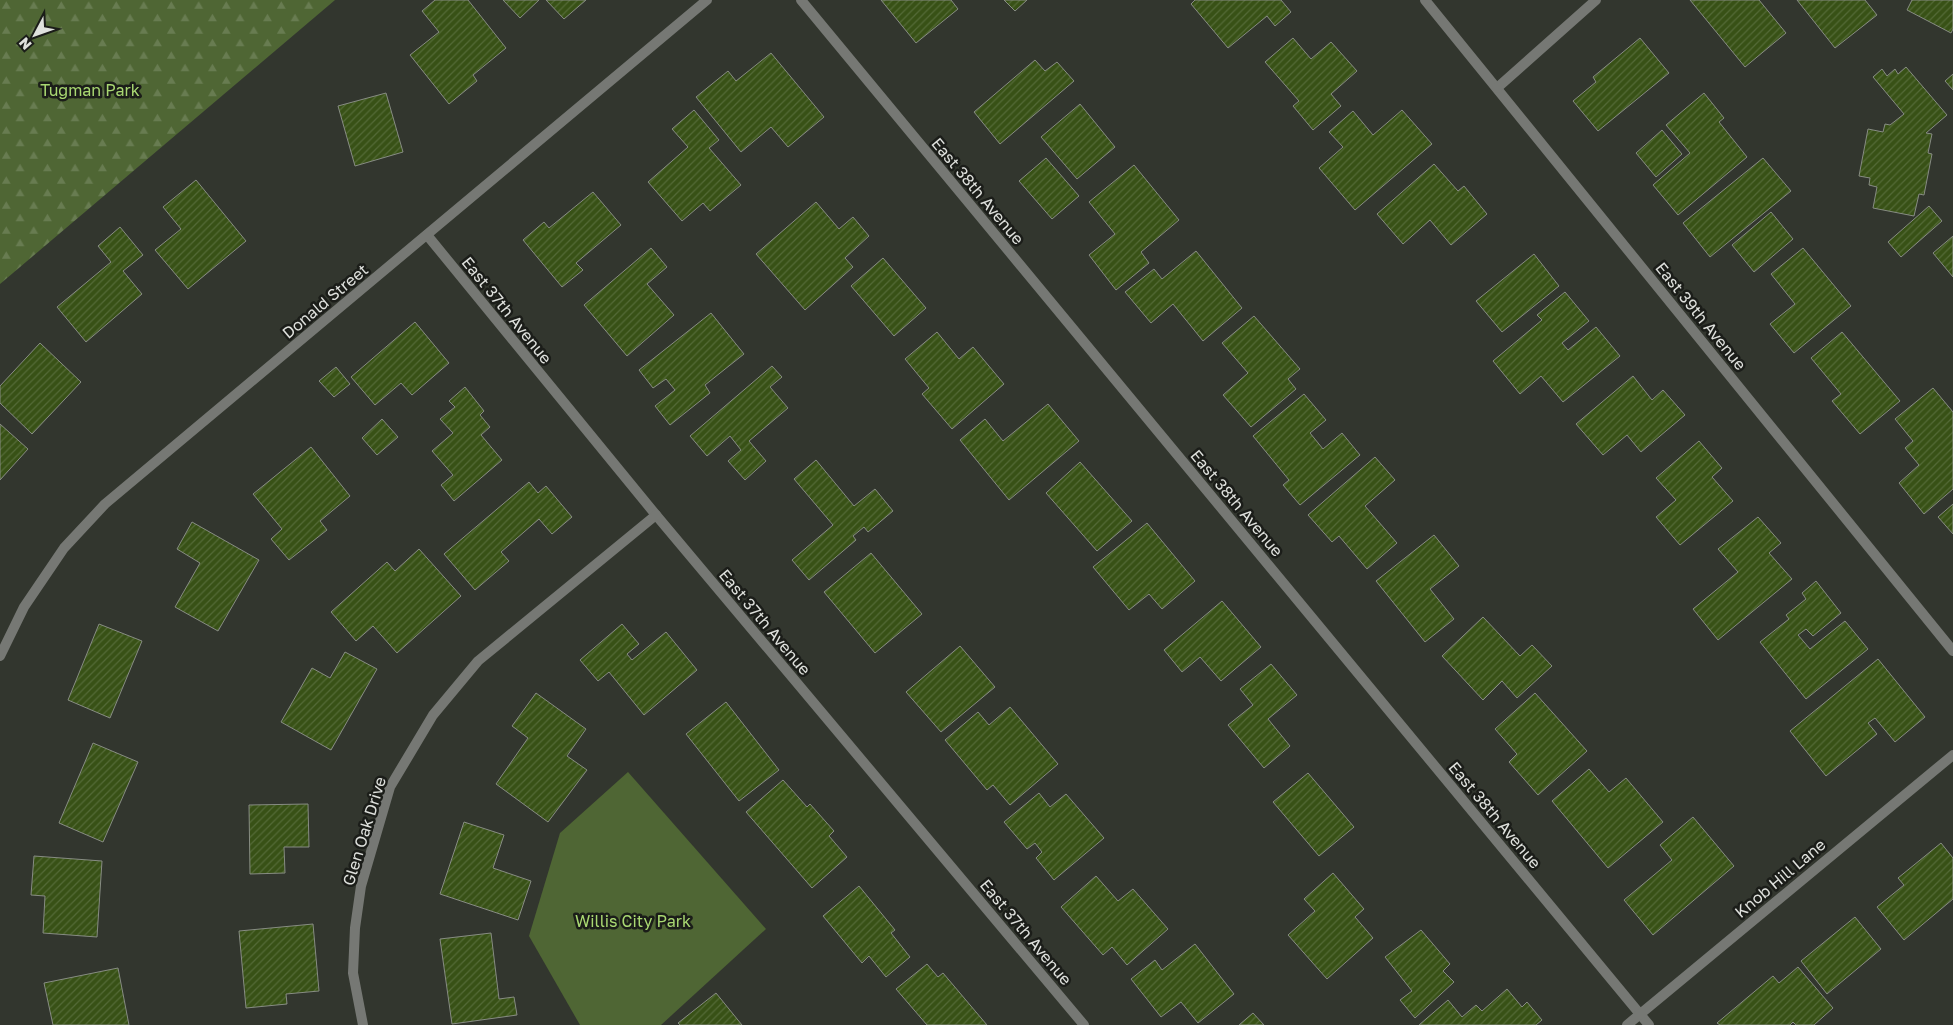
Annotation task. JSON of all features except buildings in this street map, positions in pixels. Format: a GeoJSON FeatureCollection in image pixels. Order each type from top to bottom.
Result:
{"type":"FeatureCollection","features":[{"type":"Feature","properties":{"kind":"street","name":"Donald Street"},"geometry":{"type":"LineString","coordinates":[[0,656],[24,607],[64,548],[105,504],[707,0]]}},
{"type":"Feature","properties":{"kind":"street","name":"East 38th Avenue"},"geometry":{"type":"LineString","coordinates":[[801,0],[1649,1025]]}},
{"type":"Feature","properties":{"kind":"street","name":"East 39th Avenue"},"geometry":{"type":"LineString","coordinates":[[1425,0],[1953,651]]}},
{"type":"Feature","properties":{"kind":"street"},"geometry":{"type":"LineString","coordinates":[[1497,88],[1596,0]]}},
{"type":"Feature","properties":{"kind":"street","name":"East 37th Avenue"},"geometry":{"type":"LineString","coordinates":[[427,235],[656,515],[1084,1025]]}},
{"type":"Feature","properties":{"kind":"street","name":"Glen Oak Drive"},"geometry":{"type":"LineString","coordinates":[[363,1025],[353,973],[355,928],[361,886],[390,787],[433,715],[478,661],[656,515]]}},
{"type":"Feature","properties":{"kind":"street","name":"Knob Hill Lane"},"geometry":{"type":"LineString","coordinates":[[1627,1025],[1953,755]]}},
{"type":"Feature","properties":{"kind":"green space","name":"Tugman Park"},"geometry":{"type":"Polygon","coordinates":[[[0,0],[335,0],[0,284],[0,0]]]}},
{"type":"Feature","properties":{"kind":"green space","name":"Willis City Park"},"geometry":{"type":"Polygon","coordinates":[[[628,772],[766,929],[661,1025],[580,1025],[529,936],[560,833],[628,772]]]}}]}
